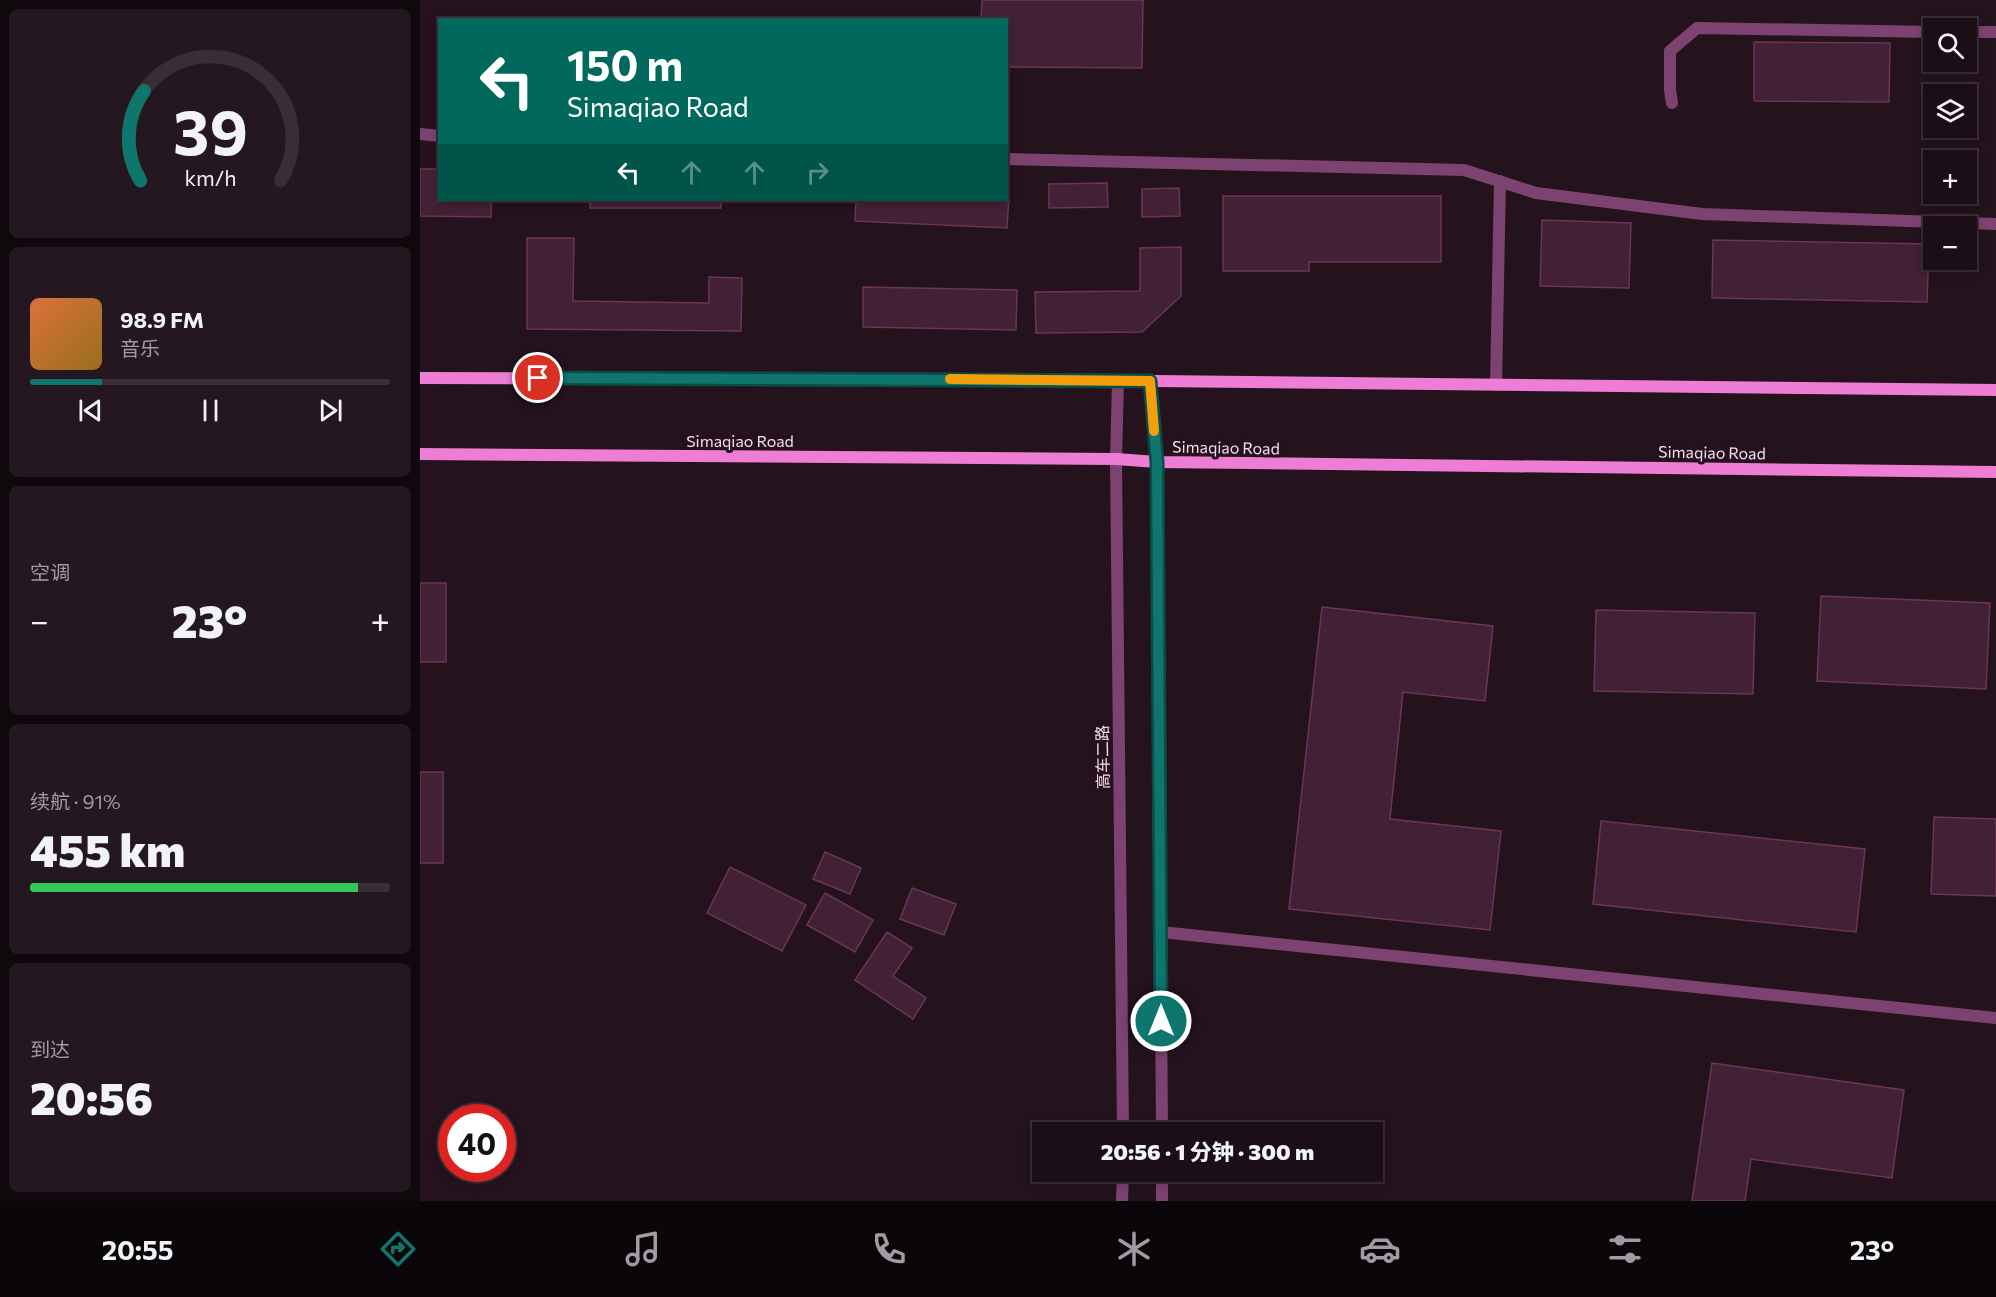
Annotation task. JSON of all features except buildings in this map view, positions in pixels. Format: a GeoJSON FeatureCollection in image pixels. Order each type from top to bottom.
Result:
{"type":"FeatureCollection","features":[{"type":"Feature","properties":{"kind":"main road"},"geometry":{"type":"LineString","coordinates":[[420,378],[1150,381],[1996,390]]}},
{"type":"Feature","properties":{"kind":"main road","name":"Simaqiao Road"},"geometry":{"type":"LineString","coordinates":[[420,454],[1116,459],[1157,462],[1996,472]]}},
{"type":"Feature","properties":{"kind":"street"},"geometry":{"type":"LineString","coordinates":[[1672,103],[1670,51],[1697,28],[1923,32]]}},
{"type":"Feature","properties":{"kind":"street"},"geometry":{"type":"LineString","coordinates":[[1977,32],[1996,32]]}},
{"type":"Feature","properties":{"kind":"street"},"geometry":{"type":"LineString","coordinates":[[420,134],[438,136]]}},
{"type":"Feature","properties":{"kind":"street"},"geometry":{"type":"LineString","coordinates":[[1008,159],[1464,170],[1536,193],[1702,214],[1996,224]]}},
{"type":"Feature","properties":{"kind":"street"},"geometry":{"type":"LineString","coordinates":[[1496,385],[1500,181]]}},
{"type":"Feature","properties":{"kind":"street","name":"高车二路"},"geometry":{"type":"LineString","coordinates":[[1118,381],[1116,459],[1123,1122]]}},
{"type":"Feature","properties":{"kind":"street"},"geometry":{"type":"LineString","coordinates":[[1150,381],[1157,462],[1162,1122]]}},
{"type":"Feature","properties":{"kind":"street"},"geometry":{"type":"LineString","coordinates":[[1161,932],[1996,1018]]}},
{"type":"Feature","properties":{"kind":"street"},"geometry":{"type":"LineString","coordinates":[[1122,1201],[1123,1182]]}},
{"type":"Feature","properties":{"kind":"street"},"geometry":{"type":"LineString","coordinates":[[1162,1182],[1162,1201]]}},
{"type":"Feature","properties":{"kind":"slow traffic"},"geometry":{"type":"LineString","coordinates":[[950,379],[1150,381],[1154,431]]}},
{"type":"Feature","properties":{"kind":"route"},"geometry":{"type":"LineString","coordinates":[[538,378],[1150,381],[1157,462],[1161,1021]]}}]}
